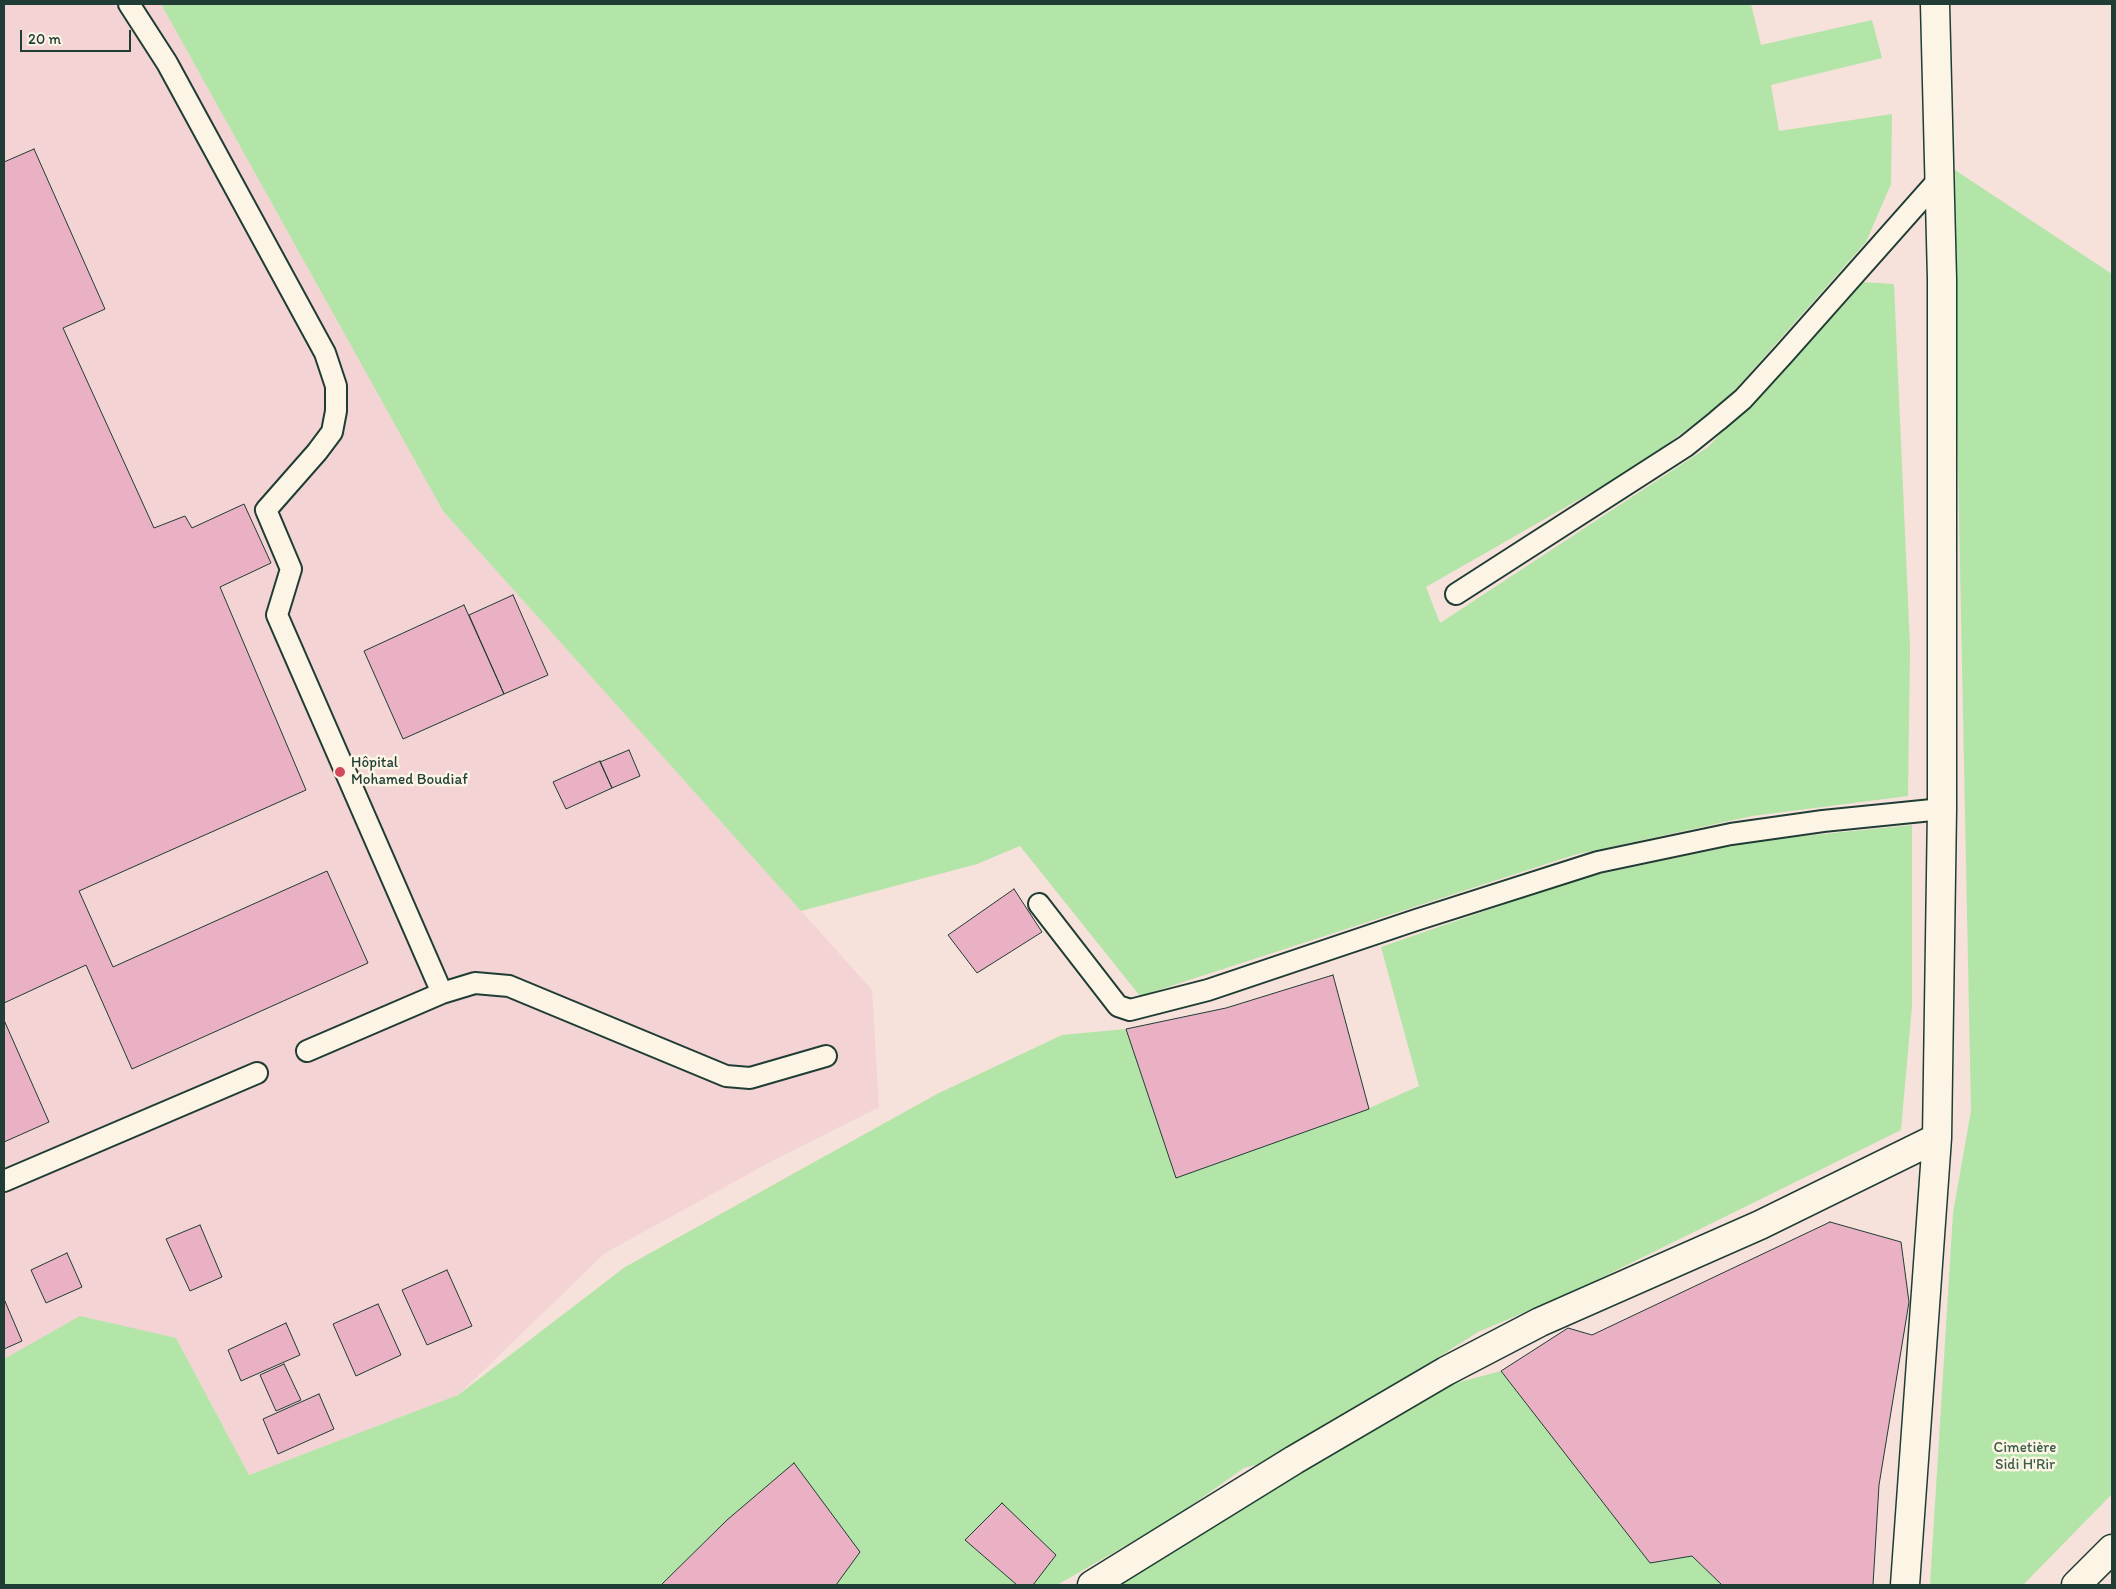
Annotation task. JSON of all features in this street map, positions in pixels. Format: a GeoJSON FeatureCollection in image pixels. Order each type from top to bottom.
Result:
{"type":"FeatureCollection","features":[{"type":"Feature","properties":{"kind":"street"},"geometry":{"type":"LineString","coordinates":[[1905,1585],[1937,1138],[1942,809],[1942,279],[1936,4]]}},
{"type":"Feature","properties":{"kind":"street"},"geometry":{"type":"LineString","coordinates":[[1092,1585],[1294,1460],[1446,1371],[1540,1322],[1760,1225],[1937,1138]]}},
{"type":"Feature","properties":{"kind":"street"},"geometry":{"type":"LineString","coordinates":[[2076,1585],[2112,1550]]}},
{"type":"Feature","properties":{"kind":"lane"},"geometry":{"type":"LineString","coordinates":[[129,4],[167,63],[315,335],[336,386],[336,411],[332,432],[266,510],[291,569],[277,615],[442,993]]}},
{"type":"Feature","properties":{"kind":"lane"},"geometry":{"type":"LineString","coordinates":[[1456,594],[1686,446],[1717,422],[1743,399],[1940,178]]}},
{"type":"Feature","properties":{"kind":"lane"},"geometry":{"type":"LineString","coordinates":[[1039,904],[1118,1006],[1130,1010],[1208,990],[1416,920],[1598,862],[1731,834],[1823,821],[1942,809]]}},
{"type":"Feature","properties":{"kind":"lane"},"geometry":{"type":"LineString","coordinates":[[307,1051],[442,993],[476,984],[509,986],[726,1076],[750,1078],[826,1056]]}},
{"type":"Feature","properties":{"kind":"lane"},"geometry":{"type":"LineString","coordinates":[[4,1181],[257,1073]]}},
{"type":"Feature","properties":{"kind":"shaded area","name":"Hôpital Mohamed Boudiaf"},"geometry":{"type":"Polygon","coordinates":[[[4,4],[161,4],[443,511],[872,990],[879,1107],[772,1161],[605,1253],[458,1395],[249,1475],[176,1338],[4,1359],[4,4]]]}},
{"type":"Feature","properties":{"kind":"green space"},"geometry":{"type":"Polygon","coordinates":[[[161,4],[1751,4],[1761,45],[1872,20],[1882,58],[1771,85],[1779,131],[1892,114],[1891,184],[1866,242],[1727,399],[1641,464],[1426,587],[1440,623],[1708,447],[1861,282],[1894,284],[1910,647],[1908,796],[1752,816],[1574,855],[1140,996],[1020,846],[977,864],[801,911],[443,511],[161,4]]]}},
{"type":"Feature","properties":{"kind":"green space","name":"Cimetière Sidi H'Rir"},"geometry":{"type":"Polygon","coordinates":[[[1952,168],[2112,274],[2112,1494],[2023,1585],[1930,1585],[1953,1213],[1971,1111],[1952,168]]]}},
{"type":"Feature","properties":{"kind":"green space"},"geometry":{"type":"Polygon","coordinates":[[[1912,825],[1912,1006],[1901,1130],[1566,1295],[1478,1332],[1278,1459],[1244,1468],[1172,1519],[1057,1585],[4,1585],[4,1359],[80,1316],[176,1338],[249,1475],[458,1395],[625,1267],[937,1094],[1062,1035],[1126,1029],[1176,1178],[1356,1114],[1419,1086],[1381,947],[1577,879],[1755,841],[1912,825]]]}},
{"type":"Feature","properties":{"kind":"green space"},"geometry":{"type":"Polygon","coordinates":[[[1501,1371],[1650,1563],[1692,1556],[1722,1585],[1104,1585],[1426,1391],[1501,1371]]]}},
{"type":"Feature","properties":{"kind":"building"},"geometry":{"type":"Polygon","coordinates":[[[34,149],[105,309],[63,328],[154,528],[185,516],[192,528],[244,504],[271,563],[220,587],[306,790],[79,891],[113,967],[327,871],[368,963],[132,1069],[86,965],[4,1003],[4,162],[34,149]]]}},
{"type":"Feature","properties":{"kind":"building"},"geometry":{"type":"Polygon","coordinates":[[[513,595],[548,675],[504,694],[469,615],[513,595]]]}},
{"type":"Feature","properties":{"kind":"building"},"geometry":{"type":"Polygon","coordinates":[[[464,605],[504,694],[403,739],[364,651],[464,605]]]}},
{"type":"Feature","properties":{"kind":"building"},"geometry":{"type":"Polygon","coordinates":[[[629,750],[640,776],[612,788],[600,762],[629,750]]]}},
{"type":"Feature","properties":{"kind":"building"},"geometry":{"type":"Polygon","coordinates":[[[600,761],[612,788],[566,809],[553,782],[600,761]]]}},
{"type":"Feature","properties":{"kind":"building"},"geometry":{"type":"Polygon","coordinates":[[[1014,889],[1042,932],[977,973],[948,935],[1014,889]]]}},
{"type":"Feature","properties":{"kind":"building"},"geometry":{"type":"Polygon","coordinates":[[[1333,975],[1369,1109],[1176,1178],[1126,1029],[1226,1008],[1333,975]]]}},
{"type":"Feature","properties":{"kind":"building"},"geometry":{"type":"Polygon","coordinates":[[[4,1020],[49,1122],[4,1142],[4,1020]]]}},
{"type":"Feature","properties":{"kind":"building"},"geometry":{"type":"Polygon","coordinates":[[[1830,1222],[1901,1242],[1909,1302],[1879,1485],[1873,1585],[1722,1585],[1692,1556],[1650,1563],[1501,1371],[1568,1328],[1592,1335],[1830,1222]]]}},
{"type":"Feature","properties":{"kind":"building"},"geometry":{"type":"Polygon","coordinates":[[[200,1225],[222,1277],[190,1291],[166,1239],[200,1225]]]}},
{"type":"Feature","properties":{"kind":"building"},"geometry":{"type":"Polygon","coordinates":[[[67,1253],[82,1287],[46,1303],[31,1270],[67,1253]]]}},
{"type":"Feature","properties":{"kind":"building"},"geometry":{"type":"Polygon","coordinates":[[[447,1270],[472,1326],[427,1345],[402,1290],[447,1270]]]}},
{"type":"Feature","properties":{"kind":"building"},"geometry":{"type":"Polygon","coordinates":[[[4,1299],[22,1341],[4,1349],[4,1299]]]}},
{"type":"Feature","properties":{"kind":"building"},"geometry":{"type":"Polygon","coordinates":[[[378,1304],[401,1355],[356,1376],[333,1324],[378,1304]]]}},
{"type":"Feature","properties":{"kind":"building"},"geometry":{"type":"Polygon","coordinates":[[[286,1323],[300,1355],[241,1381],[228,1350],[286,1323]]]}},
{"type":"Feature","properties":{"kind":"building"},"geometry":{"type":"Polygon","coordinates":[[[284,1364],[301,1400],[276,1411],[260,1375],[284,1364]]]}},
{"type":"Feature","properties":{"kind":"building"},"geometry":{"type":"Polygon","coordinates":[[[319,1394],[334,1429],[278,1454],[263,1419],[319,1394]]]}},
{"type":"Feature","properties":{"kind":"building"},"geometry":{"type":"Polygon","coordinates":[[[794,1463],[860,1552],[836,1585],[661,1585],[727,1520],[794,1463]]]}},
{"type":"Feature","properties":{"kind":"building"},"geometry":{"type":"Polygon","coordinates":[[[1002,1503],[1056,1555],[1033,1585],[1017,1585],[965,1540],[1002,1503]]]}},
{"type":"Feature","properties":{"kind":"place","name":"Hôpital Mohamed Boudiaf"},"geometry":{"type":"Point","coordinates":[340,772]}}]}
